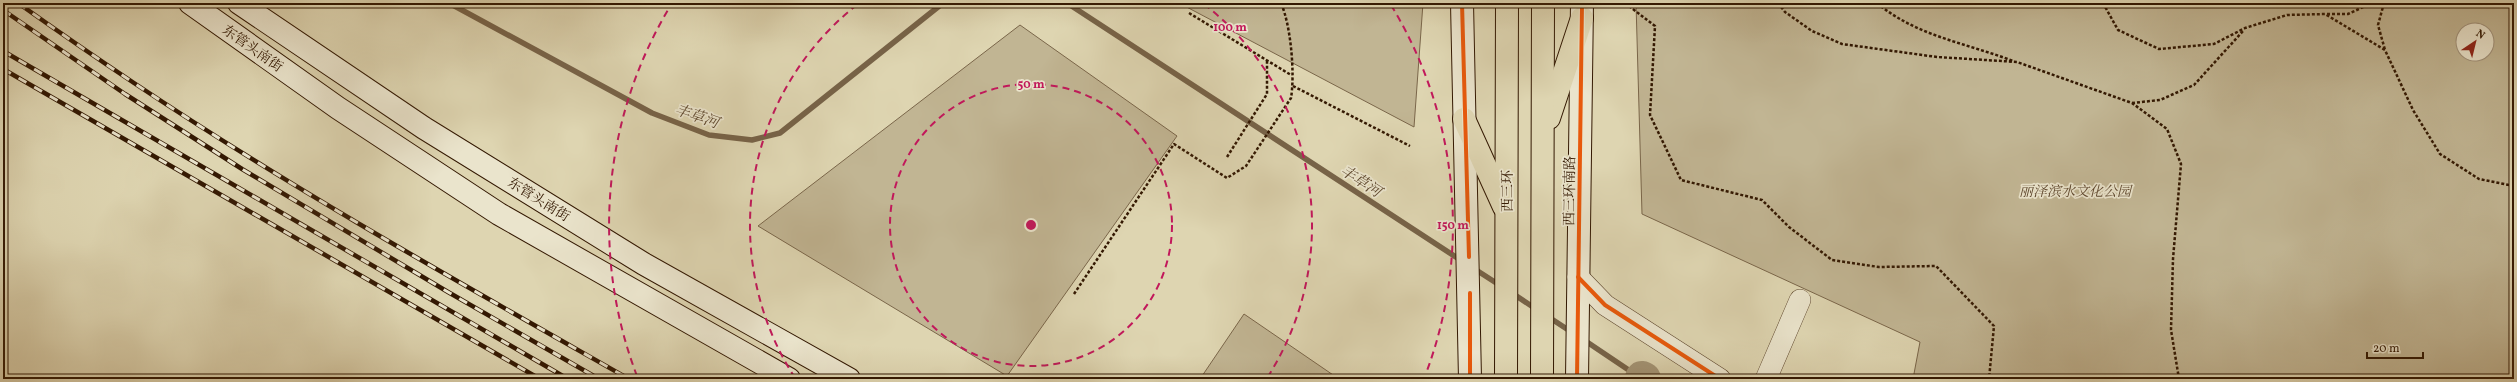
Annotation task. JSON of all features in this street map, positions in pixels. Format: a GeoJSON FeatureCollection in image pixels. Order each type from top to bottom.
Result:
{"type":"FeatureCollection","features":[{"type":"Feature","properties":{"kind":"highway","name":"西三环"},"geometry":{"type":"LineString","coordinates":[[1506,379],[1506,316],[1508,281],[1507,3]]}},
{"type":"Feature","properties":{"kind":"highway"},"geometry":{"type":"LineString","coordinates":[[1542,379],[1543,3]]}},
{"type":"Feature","properties":{"kind":"highway"},"geometry":{"type":"LineString","coordinates":[[1543,138],[1582,11]]}},
{"type":"Feature","properties":{"kind":"highway"},"geometry":{"type":"LineString","coordinates":[[1464,119],[1507,214]]}},
{"type":"Feature","properties":{"kind":"main road","name":"东管头南街"},"geometry":{"type":"LineString","coordinates":[[190,3],[338,108],[499,214],[789,379]]}},
{"type":"Feature","properties":{"kind":"main road","name":"东管头南街"},"geometry":{"type":"LineString","coordinates":[[239,3],[424,128],[644,264],[849,379]]}},
{"type":"Feature","properties":{"kind":"main road"},"geometry":{"type":"LineString","coordinates":[[1462,3],[1470,293],[1470,379]]}},
{"type":"Feature","properties":{"kind":"main road","name":"西三环南路"},"geometry":{"type":"LineString","coordinates":[[1577,370],[1582,11]]}},
{"type":"Feature","properties":{"kind":"street"},"geometry":{"type":"LineString","coordinates":[[1578,277],[1605,305],[1720,379]]}},
{"type":"Feature","properties":{"kind":"street"},"geometry":{"type":"LineString","coordinates":[[1766,379],[1800,300]]}},
{"type":"Feature","properties":{"kind":"path"},"geometry":{"type":"LineString","coordinates":[[1074,294],[1174,144],[1227,178],[1246,166],[1291,98],[1293,86],[1286,16],[1281,3]]}},
{"type":"Feature","properties":{"kind":"path"},"geometry":{"type":"LineString","coordinates":[[1625,3],[1655,26],[1650,115],[1681,180],[1762,200],[1789,228],[1832,260],[1879,267],[1936,266],[1994,326],[1989,379]]}},
{"type":"Feature","properties":{"kind":"path"},"geometry":{"type":"LineString","coordinates":[[1778,3],[1785,12],[1812,31],[1842,44],[1937,57],[2016,62]]}},
{"type":"Feature","properties":{"kind":"path"},"geometry":{"type":"LineString","coordinates":[[1877,3],[1913,26],[1942,39],[1981,49],[2132,103],[2167,129],[2181,164],[2173,259],[2171,330],[2179,379]]}},
{"type":"Feature","properties":{"kind":"path"},"geometry":{"type":"LineString","coordinates":[[2103,3],[2118,30],[2159,50],[2214,44],[2245,28],[2287,15],[2348,14],[2372,3]]}},
{"type":"Feature","properties":{"kind":"path"},"geometry":{"type":"LineString","coordinates":[[2384,3],[2378,25],[2385,50],[2414,110],[2440,154],[2479,179],[2514,186]]}},
{"type":"Feature","properties":{"kind":"path"},"geometry":{"type":"LineString","coordinates":[[1189,13],[1292,75]]}},
{"type":"Feature","properties":{"kind":"path"},"geometry":{"type":"LineString","coordinates":[[2325,14],[2385,50]]}},
{"type":"Feature","properties":{"kind":"path"},"geometry":{"type":"LineString","coordinates":[[2132,103],[2160,100],[2194,84],[2245,28]]}},
{"type":"Feature","properties":{"kind":"path"},"geometry":{"type":"LineString","coordinates":[[1227,157],[1267,94],[1267,61]]}},
{"type":"Feature","properties":{"kind":"path"},"geometry":{"type":"LineString","coordinates":[[1293,86],[1410,146]]}},
{"type":"Feature","properties":{"kind":"green space"},"geometry":{"type":"Polygon","coordinates":[[[1179,3],[1423,3],[1414,127],[1179,3]]]}},
{"type":"Feature","properties":{"kind":"green space","name":"丽泽滨水文化公园"},"geometry":{"type":"Polygon","coordinates":[[[1636,3],[2514,3],[2514,379],[1913,379],[1920,342],[1642,214],[1636,3]]]}},
{"type":"Feature","properties":{"kind":"green space"},"geometry":{"type":"Polygon","coordinates":[[[1020,25],[1177,136],[1007,376],[758,226],[1020,25]]]}},
{"type":"Feature","properties":{"kind":"green space"},"geometry":{"type":"Polygon","coordinates":[[[1244,314],[1339,379],[1200,379],[1244,314]]]}},
{"type":"Feature","properties":{"kind":"waterway","name":"丰草河"},"geometry":{"type":"LineString","coordinates":[[449,3],[652,113],[709,135],[752,140],[780,133],[943,3]]}},
{"type":"Feature","properties":{"kind":"waterway","name":"丰草河"},"geometry":{"type":"LineString","coordinates":[[1067,3],[1462,261]]}},
{"type":"Feature","properties":{"kind":"waterway","name":"丰草河"},"geometry":{"type":"LineString","coordinates":[[1473,268],[1501,286]]}},
{"type":"Feature","properties":{"kind":"waterway","name":"丰草河"},"geometry":{"type":"LineString","coordinates":[[1512,293],[1536,309]]}},
{"type":"Feature","properties":{"kind":"waterway","name":"丰草河"},"geometry":{"type":"LineString","coordinates":[[1547,316],[1573,333]]}},
{"type":"Feature","properties":{"kind":"waterway","name":"丰草河"},"geometry":{"type":"LineString","coordinates":[[1584,340],[1642,379]]}},
{"type":"Feature","properties":{"kind":"railway"},"geometry":{"type":"LineString","coordinates":[[18,3],[134,83],[255,161],[379,236],[629,379]]}},
{"type":"Feature","properties":{"kind":"railway"},"geometry":{"type":"LineString","coordinates":[[3,10],[125,94],[242,169],[448,292],[599,379]]}},
{"type":"Feature","properties":{"kind":"railway"},"geometry":{"type":"LineString","coordinates":[[3,51],[568,379]]}},
{"type":"Feature","properties":{"kind":"railway"},"geometry":{"type":"LineString","coordinates":[[3,69],[540,379]]}},
{"type":"Feature","properties":{"kind":"cycle path"},"geometry":{"type":"LineString","coordinates":[[1462,3],[1469,257]]}},
{"type":"Feature","properties":{"kind":"cycle path"},"geometry":{"type":"LineString","coordinates":[[1577,379],[1582,3]]}},
{"type":"Feature","properties":{"kind":"cycle path"},"geometry":{"type":"LineString","coordinates":[[1578,277],[1605,305],[1720,379]]}},
{"type":"Feature","properties":{"kind":"cycle path"},"geometry":{"type":"LineString","coordinates":[[1470,293],[1470,379]]}}]}
